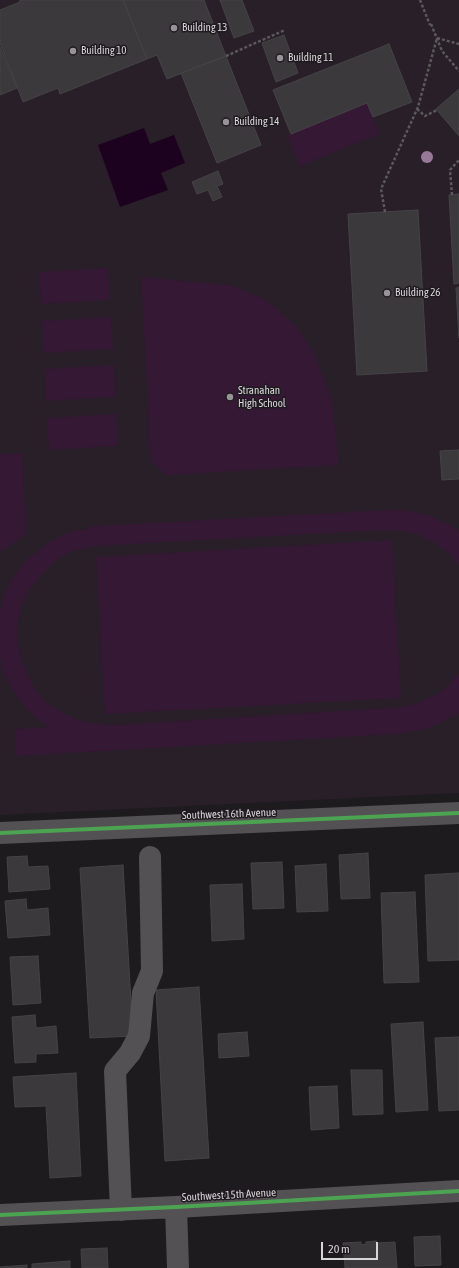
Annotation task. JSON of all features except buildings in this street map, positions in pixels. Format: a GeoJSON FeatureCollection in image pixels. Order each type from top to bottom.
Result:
{"type":"FeatureCollection","features":[{"type":"Feature","properties":{"kind":"street","name":"Southwest 16th Avenue"},"geometry":{"type":"LineString","coordinates":[[0,833],[459,813]]}},
{"type":"Feature","properties":{"kind":"street"},"geometry":{"type":"LineString","coordinates":[[121,1210],[115,1071],[130,1053],[139,1036],[143,993],[152,971],[150,857]]}},
{"type":"Feature","properties":{"kind":"street","name":"Southwest 15th Avenue"},"geometry":{"type":"LineString","coordinates":[[0,1215],[121,1210],[459,1191]]}},
{"type":"Feature","properties":{"kind":"street"},"geometry":{"type":"LineString","coordinates":[[176,1207],[178,1268]]}},
{"type":"Feature","properties":{"kind":"path"},"geometry":{"type":"LineString","coordinates":[[420,0],[442,51],[459,71]]}},
{"type":"Feature","properties":{"kind":"path"},"geometry":{"type":"LineString","coordinates":[[226,56],[285,30]]}},
{"type":"Feature","properties":{"kind":"path"},"geometry":{"type":"LineString","coordinates":[[437,38],[459,44]]}},
{"type":"Feature","properties":{"kind":"path"},"geometry":{"type":"LineString","coordinates":[[385,212],[381,189],[417,109],[437,38]]}},
{"type":"Feature","properties":{"kind":"path"},"geometry":{"type":"LineString","coordinates":[[417,109],[426,116],[437,110]]}},
{"type":"Feature","properties":{"kind":"path"},"geometry":{"type":"LineString","coordinates":[[452,195],[450,170],[459,160]]}},
{"type":"Feature","properties":{"kind":"shaded area","name":"Stranahan High School"},"geometry":{"type":"Polygon","coordinates":[[[0,0],[459,0],[459,793],[0,815],[0,0]]]}},
{"type":"Feature","properties":{"kind":"shaded area"},"geometry":{"type":"Polygon","coordinates":[[[367,103],[379,134],[300,166],[287,135],[367,103]]]}},
{"type":"Feature","properties":{"kind":"shaded area"},"geometry":{"type":"Polygon","coordinates":[[[144,128],[150,144],[174,135],[185,163],[161,173],[168,190],[120,207],[98,145],[144,128]]]}},
{"type":"Feature","properties":{"kind":"shaded area"},"geometry":{"type":"Polygon","coordinates":[[[108,268],[110,300],[41,304],[39,272],[108,268]]]}},
{"type":"Feature","properties":{"kind":"shaded area"},"geometry":{"type":"Polygon","coordinates":[[[141,277],[229,285],[263,298],[296,326],[315,355],[332,402],[339,465],[166,475],[151,461],[141,277]]]}},
{"type":"Feature","properties":{"kind":"shaded area"},"geometry":{"type":"Polygon","coordinates":[[[111,317],[113,349],[44,353],[42,321],[111,317]]]}},
{"type":"Feature","properties":{"kind":"shaded area"},"geometry":{"type":"Polygon","coordinates":[[[114,365],[115,397],[46,401],[45,369],[114,365]]]}},
{"type":"Feature","properties":{"kind":"shaded area"},"geometry":{"type":"Polygon","coordinates":[[[116,414],[118,446],[49,450],[47,418],[116,414]]]}},
{"type":"Feature","properties":{"kind":"shaded area"},"geometry":{"type":"Polygon","coordinates":[[[22,453],[26,534],[0,552],[0,454],[22,453]]]}},
{"type":"Feature","properties":{"kind":"shaded area"},"geometry":{"type":"Polygon","coordinates":[[[387,510],[410,511],[429,515],[451,526],[459,532],[459,566],[450,554],[435,543],[417,534],[403,531],[383,530],[95,546],[70,552],[56,560],[29,590],[21,607],[17,627],[18,645],[22,662],[34,688],[45,701],[61,712],[77,720],[92,723],[113,725],[401,707],[418,703],[441,692],[455,678],[459,671],[459,713],[430,728],[396,734],[16,756],[15,729],[50,727],[35,717],[22,703],[11,688],[3,670],[0,658],[0,612],[3,599],[13,577],[27,559],[52,540],[67,533],[96,526],[387,510]]]}},
{"type":"Feature","properties":{"kind":"shaded area"},"geometry":{"type":"Polygon","coordinates":[[[392,540],[401,698],[105,714],[96,557],[392,540]]]}},
{"type":"Feature","properties":{"kind":"cycle path"},"geometry":{"type":"LineString","coordinates":[[0,833],[459,813]]}},
{"type":"Feature","properties":{"kind":"cycle path"},"geometry":{"type":"LineString","coordinates":[[0,1215],[176,1207],[459,1191]]}},
{"type":"Feature","properties":{"kind":"place","name":"Building 13"},"geometry":{"type":"Point","coordinates":[174,28]}},
{"type":"Feature","properties":{"kind":"place","name":"Building 10"},"geometry":{"type":"Point","coordinates":[73,51]}},
{"type":"Feature","properties":{"kind":"place","name":"Building 11"},"geometry":{"type":"Point","coordinates":[280,58]}},
{"type":"Feature","properties":{"kind":"place","name":"Building 14"},"geometry":{"type":"Point","coordinates":[226,122]}},
{"type":"Feature","properties":{"kind":"place","name":"Building 26"},"geometry":{"type":"Point","coordinates":[387,293]}},
{"type":"Feature","properties":{"kind":"place","name":"Stranahan High School"},"geometry":{"type":"Point","coordinates":[230,397]}}]}
